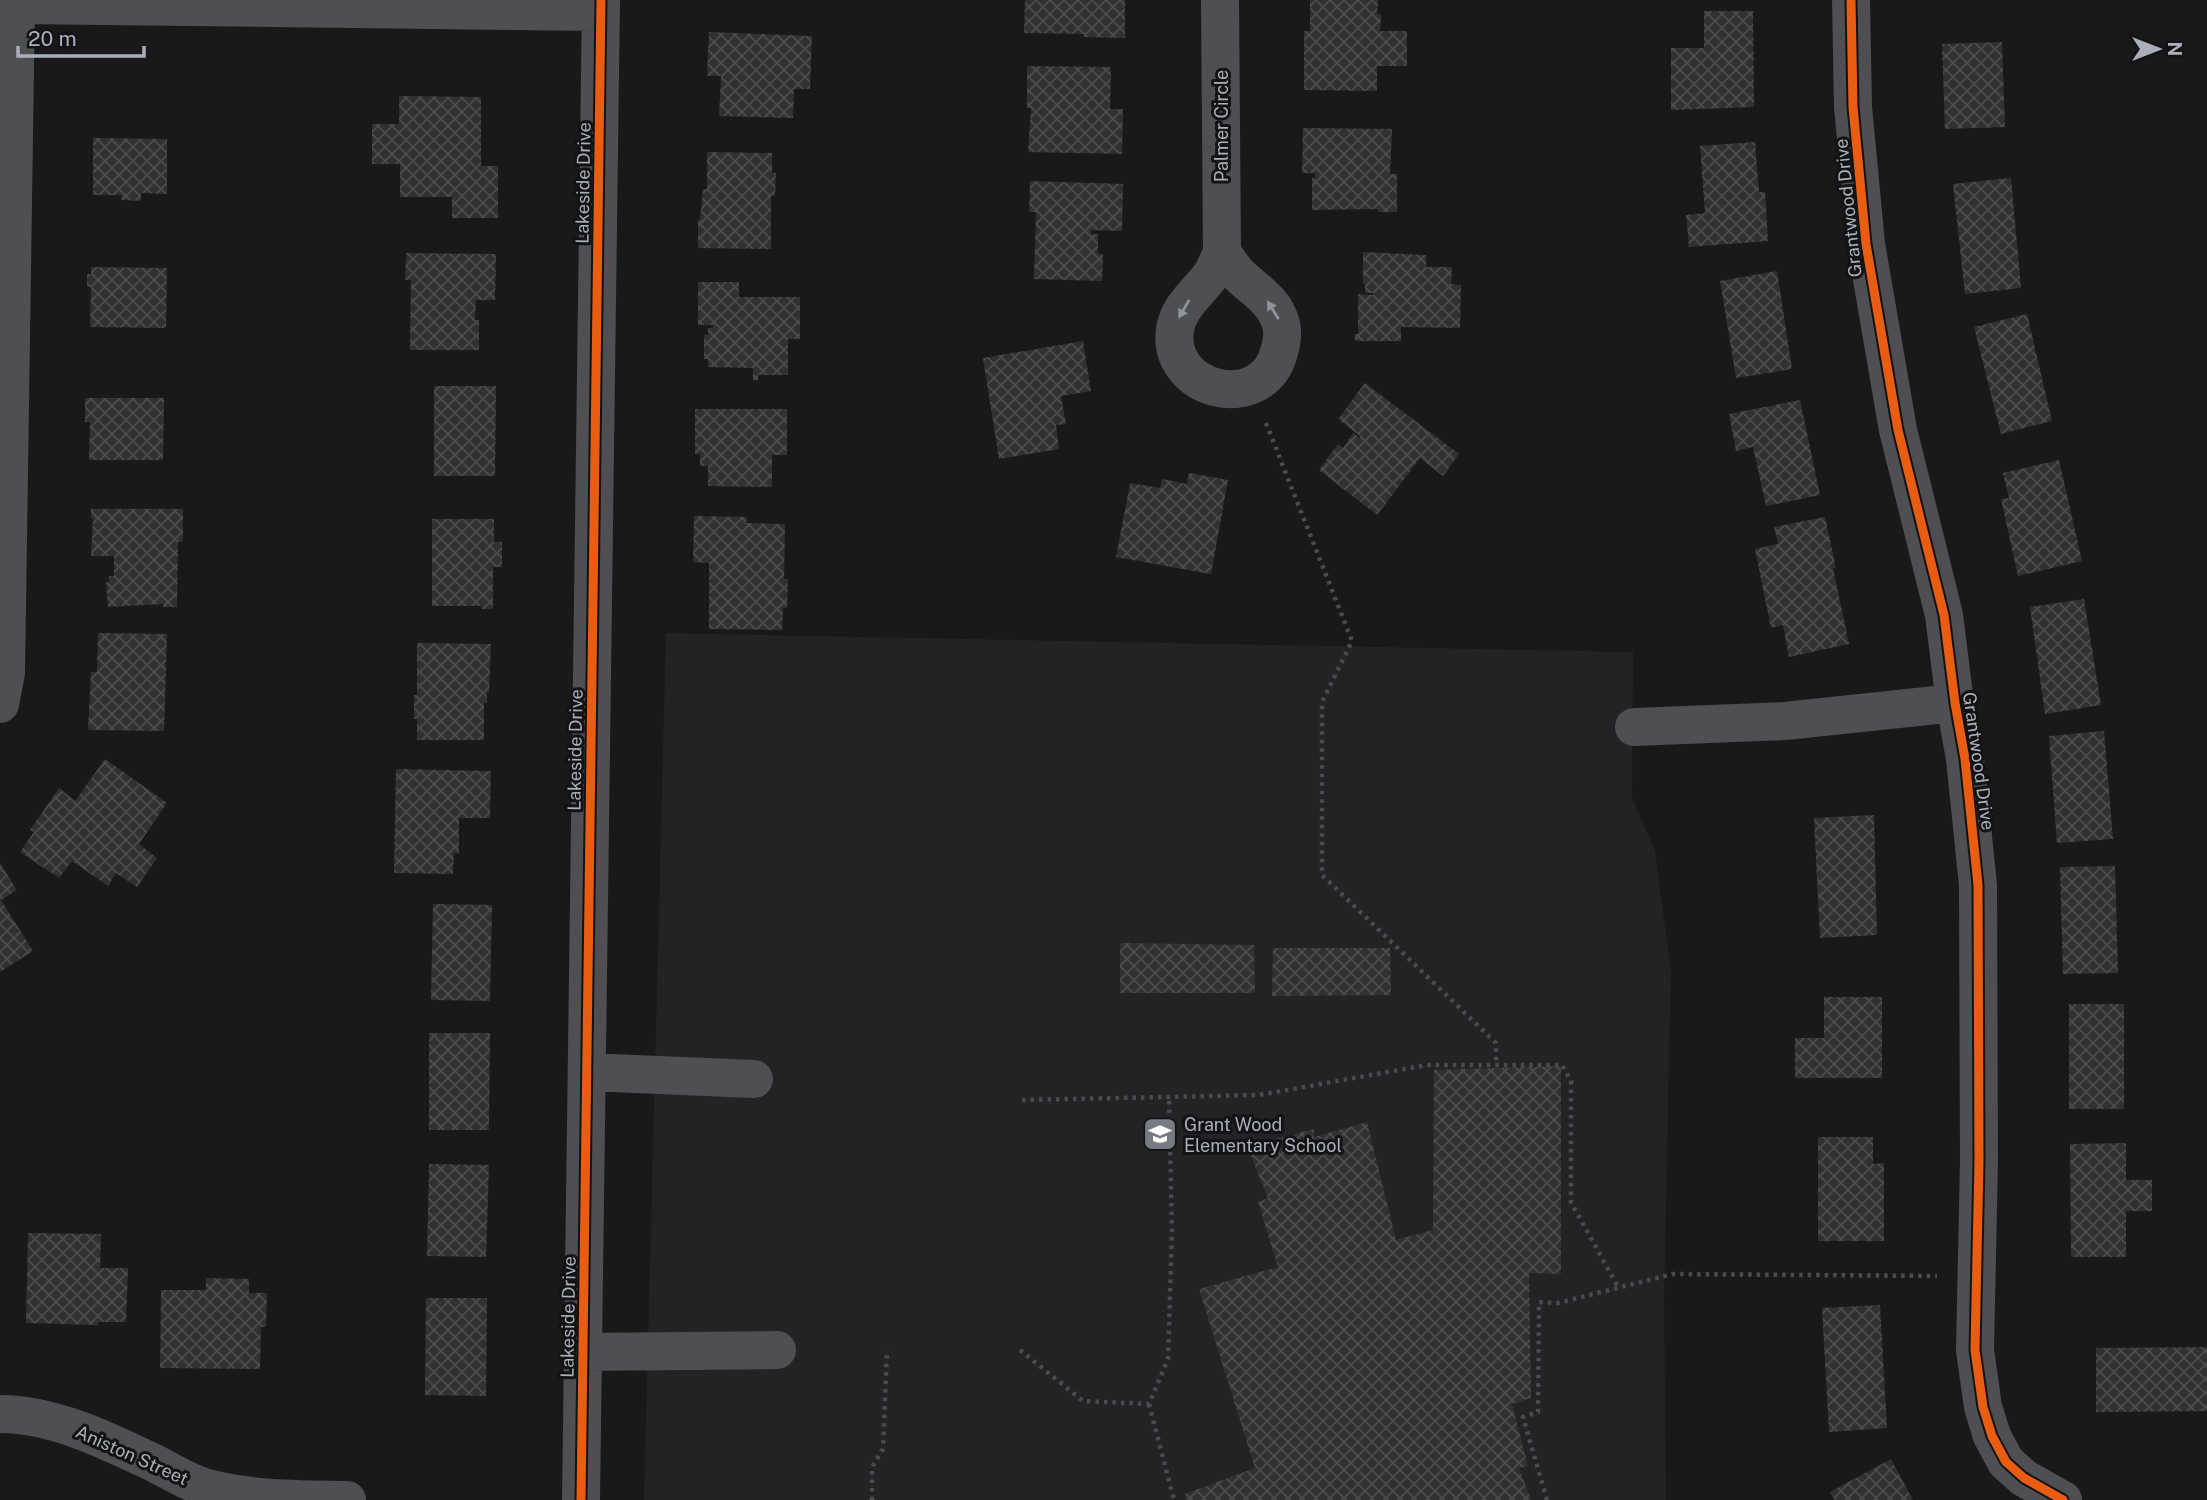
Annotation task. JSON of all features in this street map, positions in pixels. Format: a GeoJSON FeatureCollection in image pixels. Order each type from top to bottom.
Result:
{"type":"FeatureCollection","features":[{"type":"Feature","properties":{"kind":"street","name":"Palmer Circle"},"geometry":{"type":"LineString","coordinates":[[1220,0],[1222,253]]}},
{"type":"Feature","properties":{"kind":"street","name":"Grantwood Drive"},"geometry":{"type":"LineString","coordinates":[[1851,0],[1853,107],[1866,244],[1898,430],[1944,615],[1965,759],[1978,885],[1979,1161],[1975,1350],[1983,1406],[1992,1436],[2006,1462],[2024,1478],[2063,1500]]}},
{"type":"Feature","properties":{"kind":"street"},"geometry":{"type":"LineString","coordinates":[[0,704],[6,673],[16,3],[601,6]]}},
{"type":"Feature","properties":{"kind":"street","name":"Lakeside Drive"},"geometry":{"type":"LineString","coordinates":[[581,1500],[601,6]]}},
{"type":"Feature","properties":{"kind":"street"},"geometry":{"type":"LineString","coordinates":[[1222,253],[1238,274],[1273,305],[1281,322],[1282,341],[1278,359],[1266,374],[1251,385],[1233,390],[1213,388],[1196,379],[1183,365],[1176,348],[1175,330],[1181,311],[1211,275],[1222,253]]}},
{"type":"Feature","properties":{"kind":"street"},"geometry":{"type":"LineString","coordinates":[[1634,727],[1786,721],[1955,703]]}},
{"type":"Feature","properties":{"kind":"street"},"geometry":{"type":"LineString","coordinates":[[587,1072],[754,1079]]}},
{"type":"Feature","properties":{"kind":"street"},"geometry":{"type":"LineString","coordinates":[[583,1352],[777,1350]]}},
{"type":"Feature","properties":{"kind":"street","name":"Aniston Street"},"geometry":{"type":"LineString","coordinates":[[0,1414],[17,1414],[75,1429],[202,1486],[249,1499],[347,1500]]}},
{"type":"Feature","properties":{"kind":"path"},"geometry":{"type":"LineString","coordinates":[[1251,385],[1352,641],[1322,702],[1322,875],[1496,1043],[1496,1064]]}},
{"type":"Feature","properties":{"kind":"path"},"geometry":{"type":"LineString","coordinates":[[1022,1100],[1259,1095],[1427,1065],[1562,1065],[1571,1081],[1571,1202],[1618,1287]]}},
{"type":"Feature","properties":{"kind":"path"},"geometry":{"type":"LineString","coordinates":[[1169,1096],[1172,1231],[1168,1359],[1149,1404],[1174,1500]]}},
{"type":"Feature","properties":{"kind":"path"},"geometry":{"type":"LineString","coordinates":[[1547,1500],[1523,1418],[1538,1412],[1539,1303],[1558,1303],[1673,1274],[1920,1277],[1976,1274]]}},
{"type":"Feature","properties":{"kind":"path"},"geometry":{"type":"LineString","coordinates":[[872,1500],[872,1467],[883,1449],[887,1350]]}},
{"type":"Feature","properties":{"kind":"path"},"geometry":{"type":"LineString","coordinates":[[1020,1350],[1083,1401],[1149,1404]]}},
{"type":"Feature","properties":{"kind":"shaded area","name":"Grant Wood Elementary School"},"geometry":{"type":"Polygon","coordinates":[[[666,633],[1633,652],[1632,798],[1655,851],[1671,971],[1664,1296],[1666,1500],[644,1500],[666,633]]]}},
{"type":"Feature","properties":{"kind":"building"},"geometry":{"type":"Polygon","coordinates":[[[1025,0],[1125,0],[1125,38],[1024,33],[1025,0]]]}},
{"type":"Feature","properties":{"kind":"building"},"geometry":{"type":"Polygon","coordinates":[[[1310,0],[1378,0],[1380,31],[1407,31],[1407,66],[1377,66],[1377,91],[1304,90],[1304,31],[1310,31],[1310,0]]]}},
{"type":"Feature","properties":{"kind":"building"},"geometry":{"type":"Polygon","coordinates":[[[1704,11],[1753,11],[1754,107],[1671,110],[1671,48],[1704,48],[1704,11]]]}},
{"type":"Feature","properties":{"kind":"building"},"geometry":{"type":"Polygon","coordinates":[[[709,32],[812,36],[810,89],[794,89],[793,118],[719,116],[721,76],[707,76],[709,32]]]}},
{"type":"Feature","properties":{"kind":"building"},"geometry":{"type":"Polygon","coordinates":[[[2002,42],[2005,127],[1945,129],[1942,44],[2002,42]]]}},
{"type":"Feature","properties":{"kind":"building"},"geometry":{"type":"Polygon","coordinates":[[[1027,66],[1111,67],[1110,109],[1123,109],[1122,154],[1028,152],[1031,108],[1027,108],[1027,66]]]}},
{"type":"Feature","properties":{"kind":"building"},"geometry":{"type":"Polygon","coordinates":[[[399,96],[481,97],[481,166],[498,166],[498,218],[452,218],[452,197],[400,197],[400,164],[372,164],[372,124],[399,124],[399,96]]]}},
{"type":"Feature","properties":{"kind":"building"},"geometry":{"type":"Polygon","coordinates":[[[1303,128],[1392,129],[1390,174],[1397,174],[1397,212],[1378,212],[1378,209],[1312,210],[1312,178],[1315,178],[1315,173],[1302,173],[1303,128]]]}},
{"type":"Feature","properties":{"kind":"building"},"geometry":{"type":"Polygon","coordinates":[[[93,138],[167,139],[167,194],[141,193],[141,201],[121,200],[121,195],[93,195],[93,138]]]}},
{"type":"Feature","properties":{"kind":"building"},"geometry":{"type":"Polygon","coordinates":[[[1755,142],[1759,192],[1765,192],[1768,241],[1689,247],[1686,215],[1705,213],[1700,146],[1755,142]]]}},
{"type":"Feature","properties":{"kind":"building"},"geometry":{"type":"Polygon","coordinates":[[[707,152],[772,153],[772,173],[776,173],[775,196],[771,196],[771,249],[698,248],[698,220],[703,189],[707,189],[707,152]]]}},
{"type":"Feature","properties":{"kind":"building"},"geometry":{"type":"Polygon","coordinates":[[[2011,178],[2021,288],[1965,294],[1953,184],[2011,178]]]}},
{"type":"Feature","properties":{"kind":"building"},"geometry":{"type":"Polygon","coordinates":[[[1030,181],[1123,184],[1122,231],[1091,230],[1091,234],[1098,234],[1098,254],[1103,254],[1102,281],[1034,279],[1036,212],[1029,212],[1030,181]]]}},
{"type":"Feature","properties":{"kind":"building"},"geometry":{"type":"Polygon","coordinates":[[[1363,252],[1426,255],[1426,267],[1452,267],[1451,284],[1461,285],[1460,328],[1401,327],[1401,341],[1355,341],[1355,334],[1358,334],[1358,294],[1374,295],[1365,293],[1363,252]]]}},
{"type":"Feature","properties":{"kind":"building"},"geometry":{"type":"Polygon","coordinates":[[[406,253],[496,254],[495,300],[476,300],[475,320],[479,320],[479,350],[410,350],[411,280],[405,280],[406,253]]]}},
{"type":"Feature","properties":{"kind":"building"},"geometry":{"type":"Polygon","coordinates":[[[91,267],[167,268],[166,328],[90,327],[91,287],[87,287],[87,274],[91,274],[91,267]]]}},
{"type":"Feature","properties":{"kind":"building"},"geometry":{"type":"Polygon","coordinates":[[[1777,271],[1792,369],[1736,378],[1720,281],[1777,271]]]}},
{"type":"Feature","properties":{"kind":"building"},"geometry":{"type":"Polygon","coordinates":[[[698,282],[739,282],[739,297],[800,297],[800,339],[788,339],[788,375],[758,375],[758,380],[753,380],[753,368],[708,367],[708,359],[704,359],[704,335],[708,335],[708,328],[713,328],[713,325],[698,325],[698,282]]]}},
{"type":"Feature","properties":{"kind":"building"},"geometry":{"type":"Polygon","coordinates":[[[2027,314],[2052,421],[2001,434],[1974,327],[2027,314]]]}},
{"type":"Feature","properties":{"kind":"building"},"geometry":{"type":"Polygon","coordinates":[[[1083,341],[1091,391],[1061,396],[1066,424],[1056,425],[1059,449],[999,459],[983,358],[1083,341]]]}},
{"type":"Feature","properties":{"kind":"building"},"geometry":{"type":"Polygon","coordinates":[[[1365,383],[1459,454],[1443,476],[1420,458],[1377,515],[1319,470],[1338,444],[1343,448],[1353,433],[1360,438],[1338,419],[1365,383]]]}},
{"type":"Feature","properties":{"kind":"building"},"geometry":{"type":"Polygon","coordinates":[[[434,386],[496,386],[495,476],[434,476],[434,386]]]}},
{"type":"Feature","properties":{"kind":"building"},"geometry":{"type":"Polygon","coordinates":[[[85,398],[164,398],[163,460],[89,460],[90,422],[85,422],[85,398]]]}},
{"type":"Feature","properties":{"kind":"building"},"geometry":{"type":"Polygon","coordinates":[[[1800,400],[1820,495],[1766,506],[1753,447],[1736,451],[1729,414],[1800,400]]]}},
{"type":"Feature","properties":{"kind":"building"},"geometry":{"type":"Polygon","coordinates":[[[695,409],[787,409],[787,455],[772,455],[772,487],[708,486],[708,466],[700,466],[700,454],[695,454],[695,409]]]}},
{"type":"Feature","properties":{"kind":"building"},"geometry":{"type":"Polygon","coordinates":[[[2059,460],[2082,561],[2018,576],[2001,499],[2009,498],[2003,473],[2059,460]]]}},
{"type":"Feature","properties":{"kind":"building"},"geometry":{"type":"Polygon","coordinates":[[[1189,473],[1228,480],[1211,574],[1116,557],[1130,483],[1160,488],[1162,479],[1187,484],[1189,473]]]}},
{"type":"Feature","properties":{"kind":"building"},"geometry":{"type":"Polygon","coordinates":[[[91,509],[183,509],[183,542],[178,542],[177,607],[163,607],[163,604],[108,607],[106,582],[109,582],[109,576],[114,576],[114,556],[91,556],[91,509]]]}},
{"type":"Feature","properties":{"kind":"building"},"geometry":{"type":"Polygon","coordinates":[[[694,516],[747,517],[746,523],[785,524],[784,579],[788,579],[787,608],[783,608],[782,630],[709,629],[709,563],[693,562],[694,516]]]}},
{"type":"Feature","properties":{"kind":"building"},"geometry":{"type":"Polygon","coordinates":[[[1825,517],[1849,644],[1789,657],[1783,625],[1771,628],[1755,549],[1778,544],[1774,527],[1825,517]]]}},
{"type":"Feature","properties":{"kind":"building"},"geometry":{"type":"Polygon","coordinates":[[[432,519],[494,519],[494,542],[502,542],[502,567],[493,567],[493,609],[482,609],[482,606],[432,606],[432,519]]]}},
{"type":"Feature","properties":{"kind":"building"},"geometry":{"type":"Polygon","coordinates":[[[2084,599],[2101,705],[2045,714],[2030,607],[2084,599]]]}},
{"type":"Feature","properties":{"kind":"building"},"geometry":{"type":"Polygon","coordinates":[[[98,633],[167,634],[164,731],[88,730],[91,672],[97,672],[98,633]]]}},
{"type":"Feature","properties":{"kind":"building"},"geometry":{"type":"Polygon","coordinates":[[[417,643],[491,644],[489,693],[487,703],[484,703],[484,740],[417,740],[414,695],[417,695],[417,643]]]}},
{"type":"Feature","properties":{"kind":"building"},"geometry":{"type":"Polygon","coordinates":[[[2104,731],[2113,839],[2057,843],[2049,736],[2104,731]]]}},
{"type":"Feature","properties":{"kind":"building"},"geometry":{"type":"Polygon","coordinates":[[[105,759],[167,803],[139,844],[157,858],[137,887],[116,873],[108,886],[72,861],[59,878],[20,852],[34,832],[30,830],[59,788],[75,801],[105,759]]]}},
{"type":"Feature","properties":{"kind":"building"},"geometry":{"type":"Polygon","coordinates":[[[396,769],[491,771],[490,818],[459,818],[459,854],[454,853],[453,874],[394,873],[396,769]]]}},
{"type":"Feature","properties":{"kind":"building"},"geometry":{"type":"Polygon","coordinates":[[[1874,815],[1877,935],[1820,938],[1814,818],[1874,815]]]}},
{"type":"Feature","properties":{"kind":"building"},"geometry":{"type":"Polygon","coordinates":[[[0,863],[17,890],[1,900],[33,951],[0,972],[0,863]]]}},
{"type":"Feature","properties":{"kind":"building"},"geometry":{"type":"Polygon","coordinates":[[[2115,866],[2118,973],[2063,974],[2060,867],[2115,866]]]}},
{"type":"Feature","properties":{"kind":"building"},"geometry":{"type":"Polygon","coordinates":[[[433,904],[492,905],[490,1001],[431,1000],[433,904]]]}},
{"type":"Feature","properties":{"kind":"building"},"geometry":{"type":"Polygon","coordinates":[[[1120,943],[1254,945],[1255,993],[1120,993],[1120,943]]]}},
{"type":"Feature","properties":{"kind":"building"},"geometry":{"type":"Polygon","coordinates":[[[1273,948],[1390,948],[1391,995],[1272,996],[1273,948]]]}},
{"type":"Feature","properties":{"kind":"building"},"geometry":{"type":"Polygon","coordinates":[[[1824,997],[1882,997],[1882,1078],[1795,1078],[1795,1038],[1824,1038],[1824,997]]]}},
{"type":"Feature","properties":{"kind":"building"},"geometry":{"type":"Polygon","coordinates":[[[2069,1004],[2124,1004],[2124,1109],[2069,1109],[2069,1004]]]}},
{"type":"Feature","properties":{"kind":"building"},"geometry":{"type":"Polygon","coordinates":[[[429,1033],[490,1033],[489,1130],[429,1130],[429,1033]]]}},
{"type":"Feature","properties":{"kind":"building","name":"Grant Wood Elementary School"},"geometry":{"type":"Polygon","coordinates":[[[1561,1066],[1561,1274],[1529,1273],[1531,1398],[1512,1404],[1528,1466],[1519,1468],[1531,1500],[1186,1500],[1185,1494],[1255,1468],[1199,1289],[1278,1267],[1258,1202],[1268,1198],[1247,1146],[1314,1129],[1314,1137],[1367,1122],[1396,1240],[1433,1230],[1434,1070],[1561,1066]]]}},
{"type":"Feature","properties":{"kind":"building"},"geometry":{"type":"Polygon","coordinates":[[[1818,1137],[1873,1137],[1873,1164],[1884,1163],[1884,1241],[1818,1241],[1818,1137]]]}},
{"type":"Feature","properties":{"kind":"building"},"geometry":{"type":"Polygon","coordinates":[[[2126,1143],[2126,1180],[2152,1180],[2152,1211],[2126,1211],[2126,1257],[2071,1257],[2070,1144],[2126,1143]]]}},
{"type":"Feature","properties":{"kind":"building"},"geometry":{"type":"Polygon","coordinates":[[[429,1164],[489,1165],[486,1257],[427,1256],[429,1164]]]}},
{"type":"Feature","properties":{"kind":"building"},"geometry":{"type":"Polygon","coordinates":[[[28,1233],[101,1234],[100,1268],[128,1268],[126,1322],[98,1322],[98,1325],[26,1323],[28,1233]]]}},
{"type":"Feature","properties":{"kind":"building"},"geometry":{"type":"Polygon","coordinates":[[[206,1278],[249,1279],[249,1293],[267,1293],[266,1327],[261,1327],[260,1369],[160,1368],[161,1290],[206,1290],[206,1278]]]}},
{"type":"Feature","properties":{"kind":"building"},"geometry":{"type":"Polygon","coordinates":[[[426,1298],[487,1298],[486,1396],[425,1395],[426,1298]]]}},
{"type":"Feature","properties":{"kind":"building"},"geometry":{"type":"Polygon","coordinates":[[[1880,1305],[1887,1428],[1829,1432],[1822,1308],[1880,1305]]]}},
{"type":"Feature","properties":{"kind":"building"},"geometry":{"type":"Polygon","coordinates":[[[2207,1347],[2207,1411],[2096,1412],[2096,1348],[2207,1347]]]}},
{"type":"Feature","properties":{"kind":"building"},"geometry":{"type":"Polygon","coordinates":[[[1891,1459],[1913,1500],[1835,1500],[1830,1492],[1891,1459]]]}},
{"type":"Feature","properties":{"kind":"cycle path"},"geometry":{"type":"LineString","coordinates":[[581,1500],[601,0]]}},
{"type":"Feature","properties":{"kind":"cycle path"},"geometry":{"type":"LineString","coordinates":[[1851,0],[1853,107],[1866,244],[1898,430],[1944,615],[1965,759],[1978,885],[1979,1161],[1975,1350],[1983,1407],[1992,1436],[2006,1462],[2024,1478],[2063,1500]]}},
{"type":"Feature","properties":{"kind":"place","name":"Grant Wood Elementary School"},"geometry":{"type":"Point","coordinates":[1160,1134]}}]}
